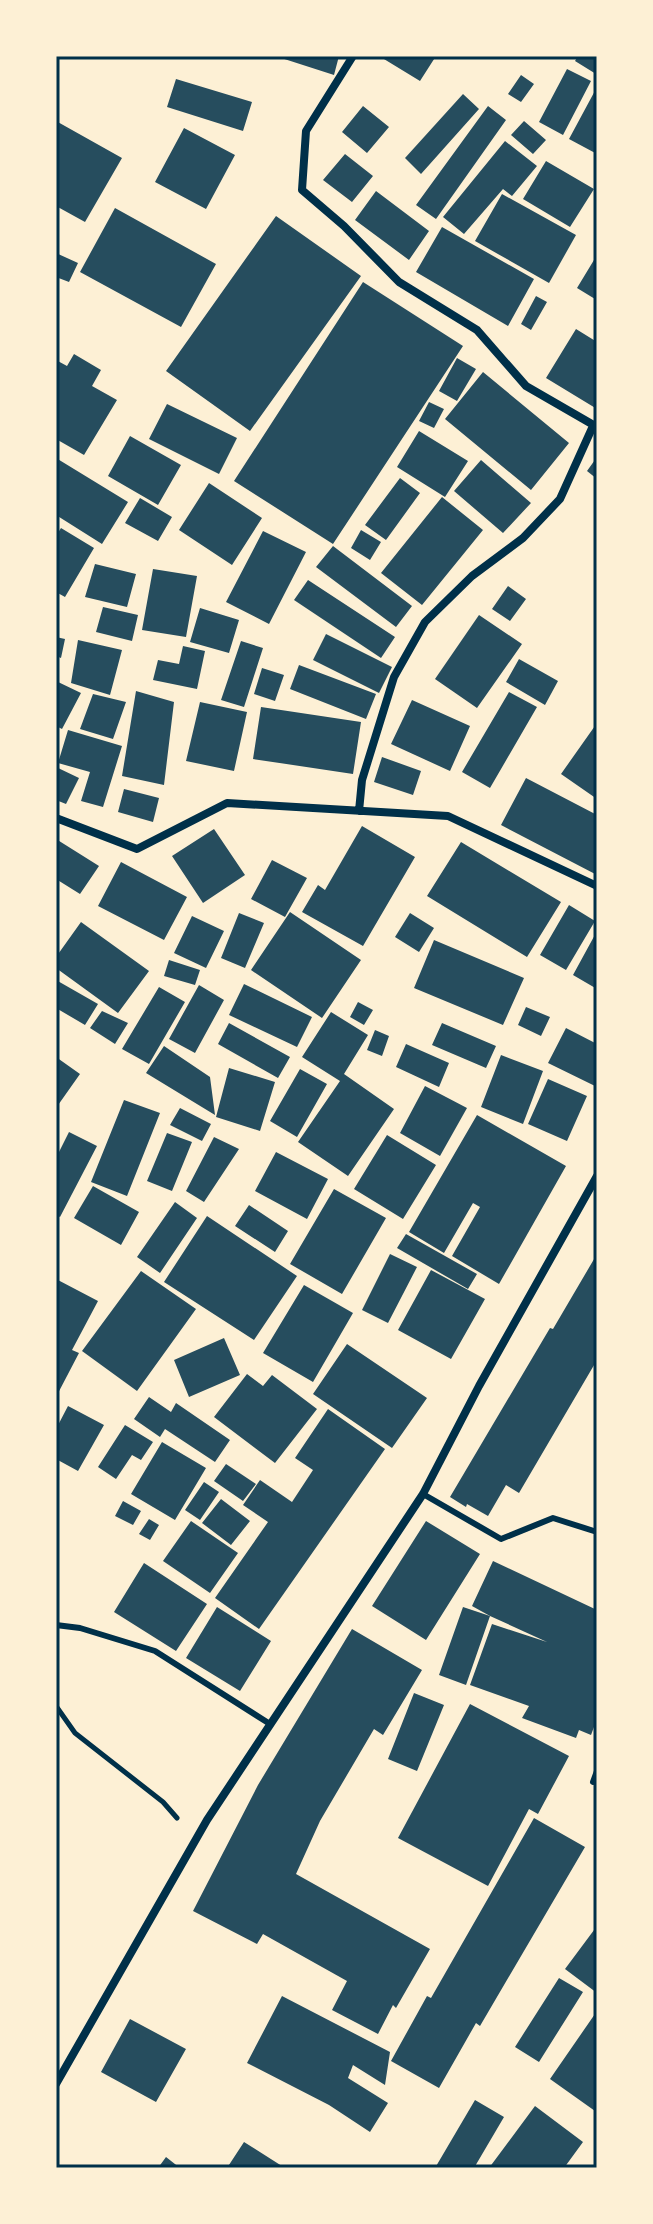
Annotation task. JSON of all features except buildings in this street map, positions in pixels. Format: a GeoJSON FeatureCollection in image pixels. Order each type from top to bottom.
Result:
{"type":"FeatureCollection","features":[{"type":"Feature","properties":{"kind":"street"},"geometry":{"type":"LineString","coordinates":[[353,56],[306,131],[302,190],[344,226],[399,282],[477,330],[526,386],[595,426],[560,499],[523,538],[472,576],[425,622],[394,677],[362,780],[359,811]]}},
{"type":"Feature","properties":{"kind":"street"},"geometry":{"type":"LineString","coordinates":[[56,818],[137,849],[227,803],[448,816],[597,886]]}},
{"type":"Feature","properties":{"kind":"street"},"geometry":{"type":"LineString","coordinates":[[56,2084],[195,1841],[423,1494],[479,1386],[597,1176]]}},
{"type":"Feature","properties":{"kind":"lane"},"geometry":{"type":"LineString","coordinates":[[423,1494],[501,1539],[553,1518],[597,1532]]}},
{"type":"Feature","properties":{"kind":"lane"},"geometry":{"type":"LineString","coordinates":[[56,1625],[80,1628],[155,1651],[270,1724]]}},
{"type":"Feature","properties":{"kind":"lane"},"geometry":{"type":"LineString","coordinates":[[593,1782],[597,1771]]}},
{"type":"Feature","properties":{"kind":"path"},"geometry":{"type":"LineString","coordinates":[[56,1706],[75,1733],[163,1802],[195,1841]]}}]}
